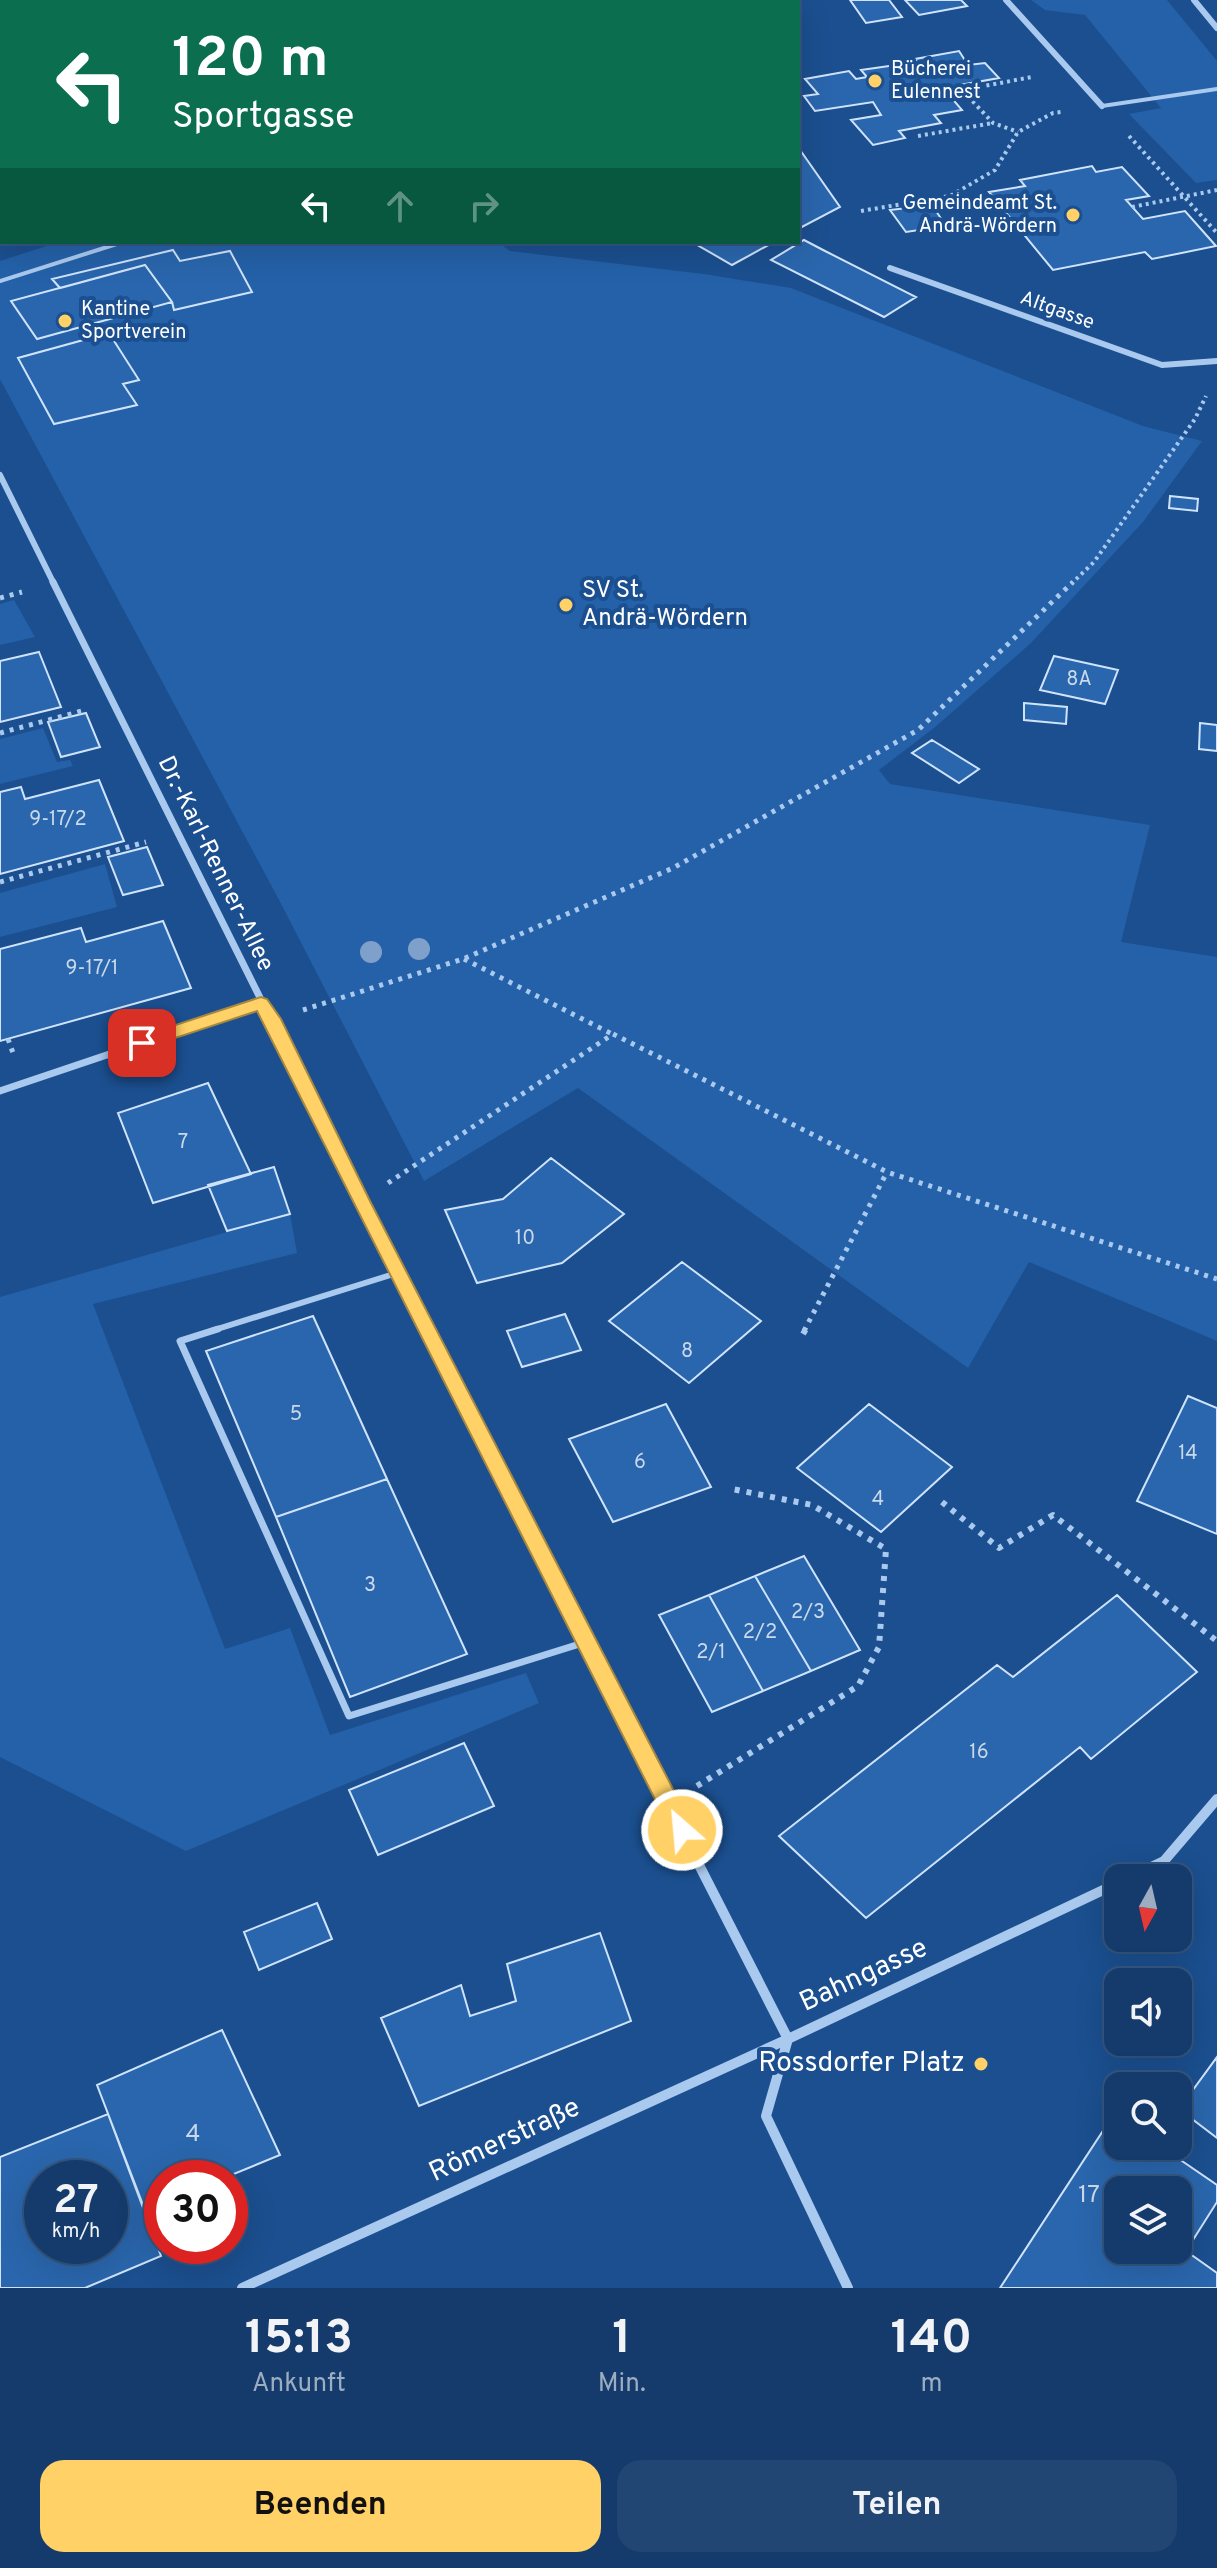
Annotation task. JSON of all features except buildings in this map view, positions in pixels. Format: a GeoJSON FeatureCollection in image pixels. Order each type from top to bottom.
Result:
{"type":"FeatureCollection","features":[{"type":"Feature","properties":{"kind":"street"},"geometry":{"type":"LineString","coordinates":[[1194,0],[1217,28]]}},
{"type":"Feature","properties":{"kind":"street"},"geometry":{"type":"LineString","coordinates":[[1008,2],[1102,106]]}},
{"type":"Feature","properties":{"kind":"street","name":"Altgasse"},"geometry":{"type":"LineString","coordinates":[[890,268],[1162,365],[1217,361]]}},
{"type":"Feature","properties":{"kind":"street","name":"Dr.-Karl-Renner-Allee"},"geometry":{"type":"LineString","coordinates":[[0,475],[360,1201],[788,2039]]}},
{"type":"Feature","properties":{"kind":"street"},"geometry":{"type":"LineString","coordinates":[[0,1091],[261,1003]]}},
{"type":"Feature","properties":{"kind":"street"},"geometry":{"type":"LineString","coordinates":[[1158,1864],[1164,1861],[1217,1799]]}},
{"type":"Feature","properties":{"kind":"street","name":"Bahngasse"},"geometry":{"type":"LineString","coordinates":[[848,2288],[766,2116],[788,2039],[1104,1890]]}},
{"type":"Feature","properties":{"kind":"street","name":"Römerstraße"},"geometry":{"type":"LineString","coordinates":[[242,2288],[788,2039]]}},
{"type":"Feature","properties":{"kind":"lane"},"geometry":{"type":"LineString","coordinates":[[1102,106],[1217,89]]}},
{"type":"Feature","properties":{"kind":"lane"},"geometry":{"type":"LineString","coordinates":[[0,281],[117,244]]}},
{"type":"Feature","properties":{"kind":"lane"},"geometry":{"type":"LineString","coordinates":[[397,1273],[180,1341],[349,1716],[586,1642]]}},
{"type":"Feature","properties":{"kind":"path"},"geometry":{"type":"LineString","coordinates":[[952,92],[1069,71]]}},
{"type":"Feature","properties":{"kind":"path"},"geometry":{"type":"LineString","coordinates":[[962,90],[993,123],[1018,132]]}},
{"type":"Feature","properties":{"kind":"path"},"geometry":{"type":"LineString","coordinates":[[861,211],[950,196],[995,170],[1018,132],[1053,113],[1102,106],[1217,233]]}},
{"type":"Feature","properties":{"kind":"path"},"geometry":{"type":"LineString","coordinates":[[918,136],[993,123]]}},
{"type":"Feature","properties":{"kind":"path"},"geometry":{"type":"LineString","coordinates":[[1132,207],[1217,190]]}},
{"type":"Feature","properties":{"kind":"path"},"geometry":{"type":"LineString","coordinates":[[272,1019],[463,959],[673,868],[918,730],[1094,562],[1195,419],[1211,385]]}},
{"type":"Feature","properties":{"kind":"path"},"geometry":{"type":"LineString","coordinates":[[0,733],[114,703]]}},
{"type":"Feature","properties":{"kind":"path"},"geometry":{"type":"LineString","coordinates":[[0,882],[177,834]]}},
{"type":"Feature","properties":{"kind":"path"},"geometry":{"type":"LineString","coordinates":[[463,959],[887,1172],[1217,1279]]}},
{"type":"Feature","properties":{"kind":"path"},"geometry":{"type":"LineString","coordinates":[[360,1201],[613,1034]]}},
{"type":"Feature","properties":{"kind":"path"},"geometry":{"type":"LineString","coordinates":[[803,1334],[887,1172]]}},
{"type":"Feature","properties":{"kind":"path"},"geometry":{"type":"LineString","coordinates":[[669,1804],[858,1686],[879,1647],[886,1549],[812,1505],[732,1489]]}},
{"type":"Feature","properties":{"kind":"path"},"geometry":{"type":"LineString","coordinates":[[942,1502],[999,1548],[1053,1515],[1217,1641]]}},
{"type":"Feature","properties":{"kind":"shaded area"},"geometry":{"type":"Polygon","coordinates":[[[1031,0],[1167,0],[1217,61],[1217,180],[1196,183],[1129,114],[1161,108],[1085,15],[1045,10],[1031,0]]]}},
{"type":"Feature","properties":{"kind":"shaded area"},"geometry":{"type":"Polygon","coordinates":[[[53,244],[501,244],[510,251],[704,274],[791,288],[1143,426],[1202,441],[1143,522],[1031,643],[934,728],[879,770],[890,784],[1150,825],[1121,942],[1217,957],[1217,1341],[1029,1262],[968,1368],[578,1088],[424,1181],[278,898],[0,379],[0,261],[53,244]]]}},
{"type":"Feature","properties":{"kind":"shaded area"},"geometry":{"type":"Polygon","coordinates":[[[14,600],[35,637],[0,645],[0,604],[14,600]]]}},
{"type":"Feature","properties":{"kind":"shaded area"},"geometry":{"type":"Polygon","coordinates":[[[43,728],[57,762],[70,760],[73,766],[0,784],[0,739],[43,728]]]}},
{"type":"Feature","properties":{"kind":"shaded area"},"geometry":{"type":"Polygon","coordinates":[[[105,864],[117,907],[0,937],[0,893],[105,864]]]}},
{"type":"Feature","properties":{"kind":"shaded area"},"geometry":{"type":"Polygon","coordinates":[[[290,1214],[297,1253],[93,1304],[225,1649],[290,1628],[330,1735],[526,1673],[539,1703],[186,1851],[0,1757],[0,1297],[290,1214]]]}},
{"type":"Feature","properties":{"kind":"place","name":"Bücherei Eulennest"},"geometry":{"type":"Point","coordinates":[875,81]}},
{"type":"Feature","properties":{"kind":"place","name":"Gemeindeamt St. Andrä-Wördern"},"geometry":{"type":"Point","coordinates":[1073,215]}},
{"type":"Feature","properties":{"kind":"place","name":"Kantine Sportverein"},"geometry":{"type":"Point","coordinates":[65,321]}},
{"type":"Feature","properties":{"kind":"place","name":"SV St. Andrä-Wördern"},"geometry":{"type":"Point","coordinates":[566,605]}},
{"type":"Feature","properties":{"kind":"place","name":"Rossdorfer Platz"},"geometry":{"type":"Point","coordinates":[981,2064]}},
{"type":"Feature","properties":{"kind":"route"},"geometry":{"type":"LineString","coordinates":[[142,1043],[261,1003],[272,1019],[360,1201],[682,1830]]}}]}
